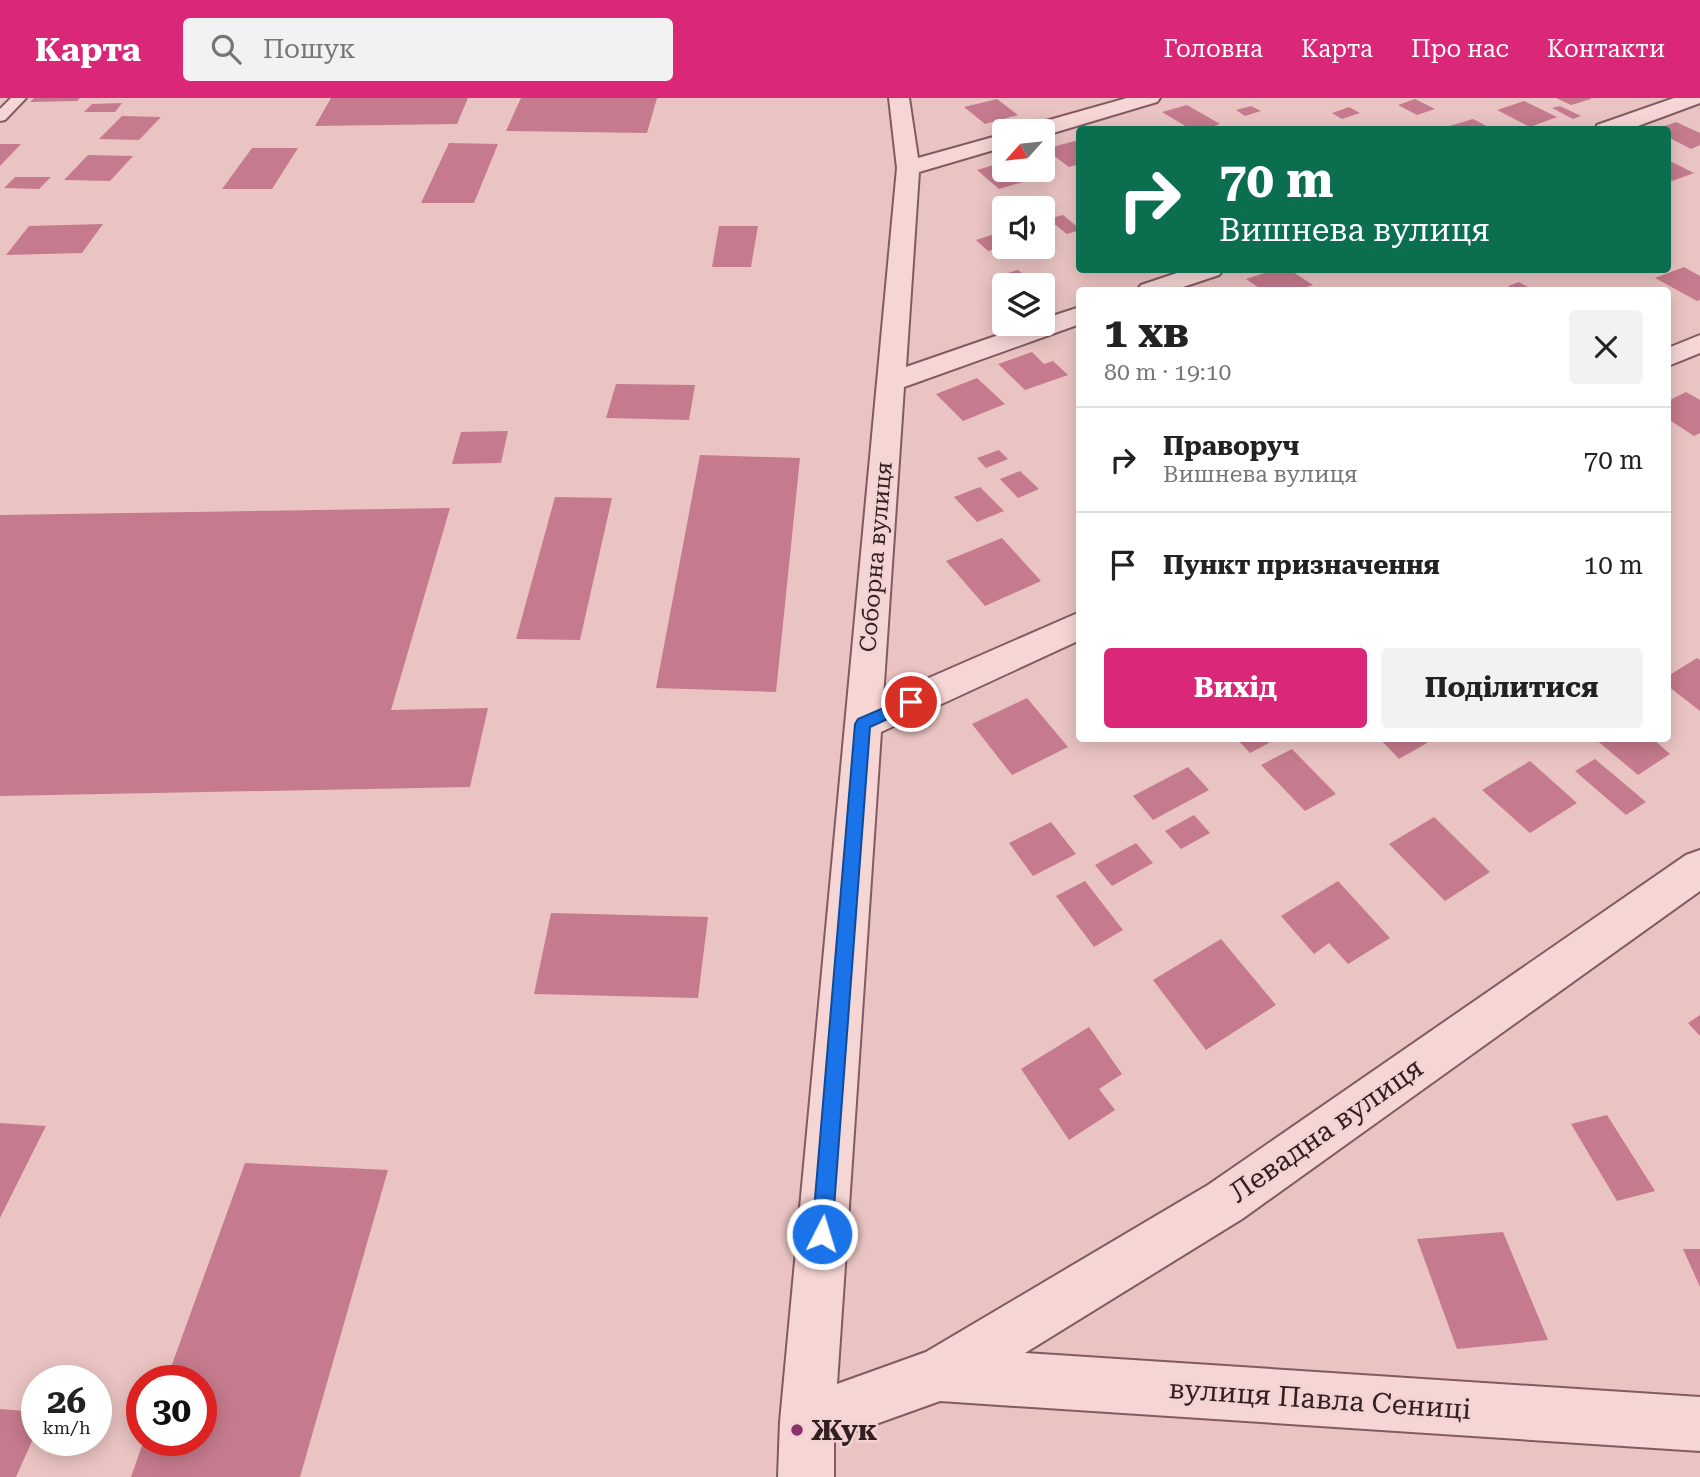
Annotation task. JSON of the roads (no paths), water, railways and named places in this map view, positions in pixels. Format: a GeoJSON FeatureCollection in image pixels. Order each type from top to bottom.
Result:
{"type":"FeatureCollection","features":[{"type":"Feature","properties":{"kind":"street","name":"Соборна вулиця"},"geometry":{"type":"LineString","coordinates":[[806,1477],[807,1422],[908,168],[899,98]]}},
{"type":"Feature","properties":{"kind":"street"},"geometry":{"type":"LineString","coordinates":[[1055,126],[1150,98]]}},
{"type":"Feature","properties":{"kind":"street"},"geometry":{"type":"LineString","coordinates":[[1616,126],[1694,98]]}},
{"type":"Feature","properties":{"kind":"street"},"geometry":{"type":"LineString","coordinates":[[908,168],[992,144]]}},
{"type":"Feature","properties":{"kind":"street"},"geometry":{"type":"LineString","coordinates":[[1159,287],[1201,273]]}},
{"type":"Feature","properties":{"kind":"street"},"geometry":{"type":"LineString","coordinates":[[891,382],[1076,317]]}},
{"type":"Feature","properties":{"kind":"street"},"geometry":{"type":"LineString","coordinates":[[1671,357],[1700,343]]}},
{"type":"Feature","properties":{"kind":"street"},"geometry":{"type":"LineString","coordinates":[[863,724],[1076,627]]}},
{"type":"Feature","properties":{"kind":"street","name":"Левадна вулиця"},"geometry":{"type":"LineString","coordinates":[[940,1374],[1225,1202],[1700,868]]}},
{"type":"Feature","properties":{"kind":"street"},"geometry":{"type":"LineString","coordinates":[[807,1422],[940,1374]]}},
{"type":"Feature","properties":{"kind":"street","name":"вулиця Павла Сениці"},"geometry":{"type":"LineString","coordinates":[[940,1374],[1700,1424]]}},
{"type":"Feature","properties":{"kind":"lane"},"geometry":{"type":"LineString","coordinates":[[0,117],[19,98]]}},
{"type":"Feature","properties":{"kind":"place","name":"Жук"},"geometry":{"type":"Point","coordinates":[797,1430]}}]}
